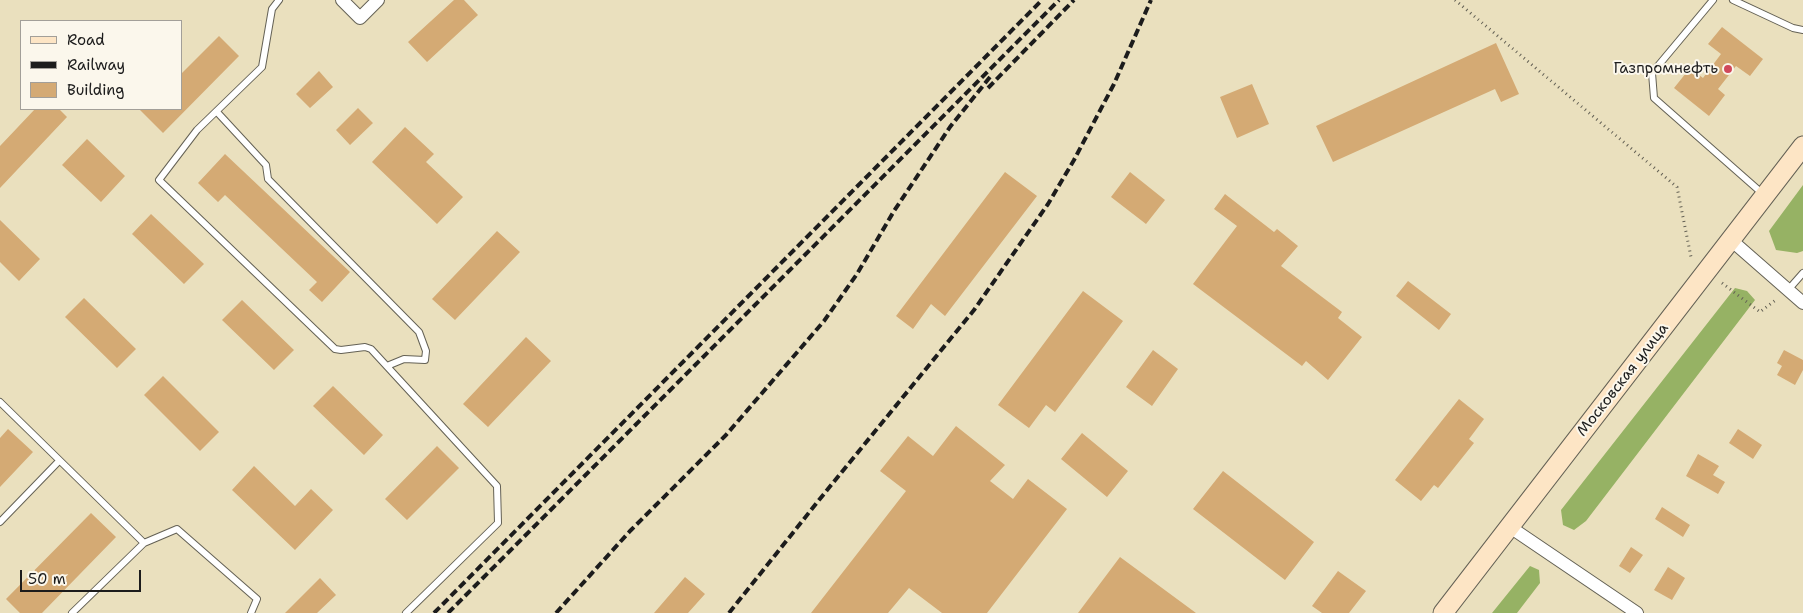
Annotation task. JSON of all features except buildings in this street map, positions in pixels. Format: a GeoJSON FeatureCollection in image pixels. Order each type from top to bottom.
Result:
{"type":"FeatureCollection","features":[{"type":"Feature","properties":{"kind":"main road","name":"Московская улица"},"geometry":{"type":"LineString","coordinates":[[1443,613],[1803,146]]}},
{"type":"Feature","properties":{"kind":"street"},"geometry":{"type":"LineString","coordinates":[[342,0],[360,18],[378,0]]}},
{"type":"Feature","properties":{"kind":"street"},"geometry":{"type":"LineString","coordinates":[[1731,240],[1803,303]]}},
{"type":"Feature","properties":{"kind":"street"},"geometry":{"type":"LineString","coordinates":[[1510,527],[1637,613]]}},
{"type":"Feature","properties":{"kind":"lane"},"geometry":{"type":"LineString","coordinates":[[279,0],[272,8],[262,68],[197,130],[159,180],[335,349],[365,347],[371,349],[497,486],[498,523],[406,613]]}},
{"type":"Feature","properties":{"kind":"lane"},"geometry":{"type":"LineString","coordinates":[[1713,0],[1652,73],[1654,98],[1765,196]]}},
{"type":"Feature","properties":{"kind":"lane"},"geometry":{"type":"LineString","coordinates":[[1733,0],[1793,28],[1803,30]]}},
{"type":"Feature","properties":{"kind":"lane"},"geometry":{"type":"LineString","coordinates":[[216,112],[266,165],[268,178],[419,332],[426,351],[425,360],[404,359],[387,366]]}},
{"type":"Feature","properties":{"kind":"lane"},"geometry":{"type":"LineString","coordinates":[[1788,290],[1803,273]]}},
{"type":"Feature","properties":{"kind":"lane"},"geometry":{"type":"LineString","coordinates":[[0,402],[144,543]]}},
{"type":"Feature","properties":{"kind":"lane"},"geometry":{"type":"LineString","coordinates":[[0,522],[59,461]]}},
{"type":"Feature","properties":{"kind":"lane"},"geometry":{"type":"LineString","coordinates":[[72,613],[144,543],[177,529],[257,599],[251,613]]}},
{"type":"Feature","properties":{"kind":"path"},"geometry":{"type":"LineString","coordinates":[[1455,0],[1677,187],[1691,257]]}},
{"type":"Feature","properties":{"kind":"path"},"geometry":{"type":"LineString","coordinates":[[1722,283],[1760,312],[1788,290]]}},
{"type":"Feature","properties":{"kind":"green space"},"geometry":{"type":"Polygon","coordinates":[[[1803,185],[1803,251],[1797,253],[1776,250],[1769,231],[1803,185]]]}},
{"type":"Feature","properties":{"kind":"green space"},"geometry":{"type":"Polygon","coordinates":[[[1735,288],[1747,291],[1755,300],[1586,521],[1574,530],[1563,525],[1561,510],[1735,288]]]}},
{"type":"Feature","properties":{"kind":"green space"},"geometry":{"type":"Polygon","coordinates":[[[1530,566],[1539,570],[1540,583],[1517,613],[1492,613],[1530,566]]]}},
{"type":"Feature","properties":{"kind":"railway"},"geometry":{"type":"LineString","coordinates":[[434,613],[1042,0]]}},
{"type":"Feature","properties":{"kind":"railway"},"geometry":{"type":"LineString","coordinates":[[448,613],[1059,0]]}},
{"type":"Feature","properties":{"kind":"railway"},"geometry":{"type":"LineString","coordinates":[[988,88],[1074,0]]}},
{"type":"Feature","properties":{"kind":"railway"},"geometry":{"type":"LineString","coordinates":[[729,613],[974,310],[1048,204],[1074,160],[1114,84],[1151,0]]}},
{"type":"Feature","properties":{"kind":"railway"},"geometry":{"type":"LineString","coordinates":[[556,613],[630,531],[726,435],[824,321],[857,274],[894,211],[950,127],[990,77]]}},
{"type":"Feature","properties":{"kind":"place","name":"Газпромнефть"},"geometry":{"type":"Point","coordinates":[1728,69]}}]}
